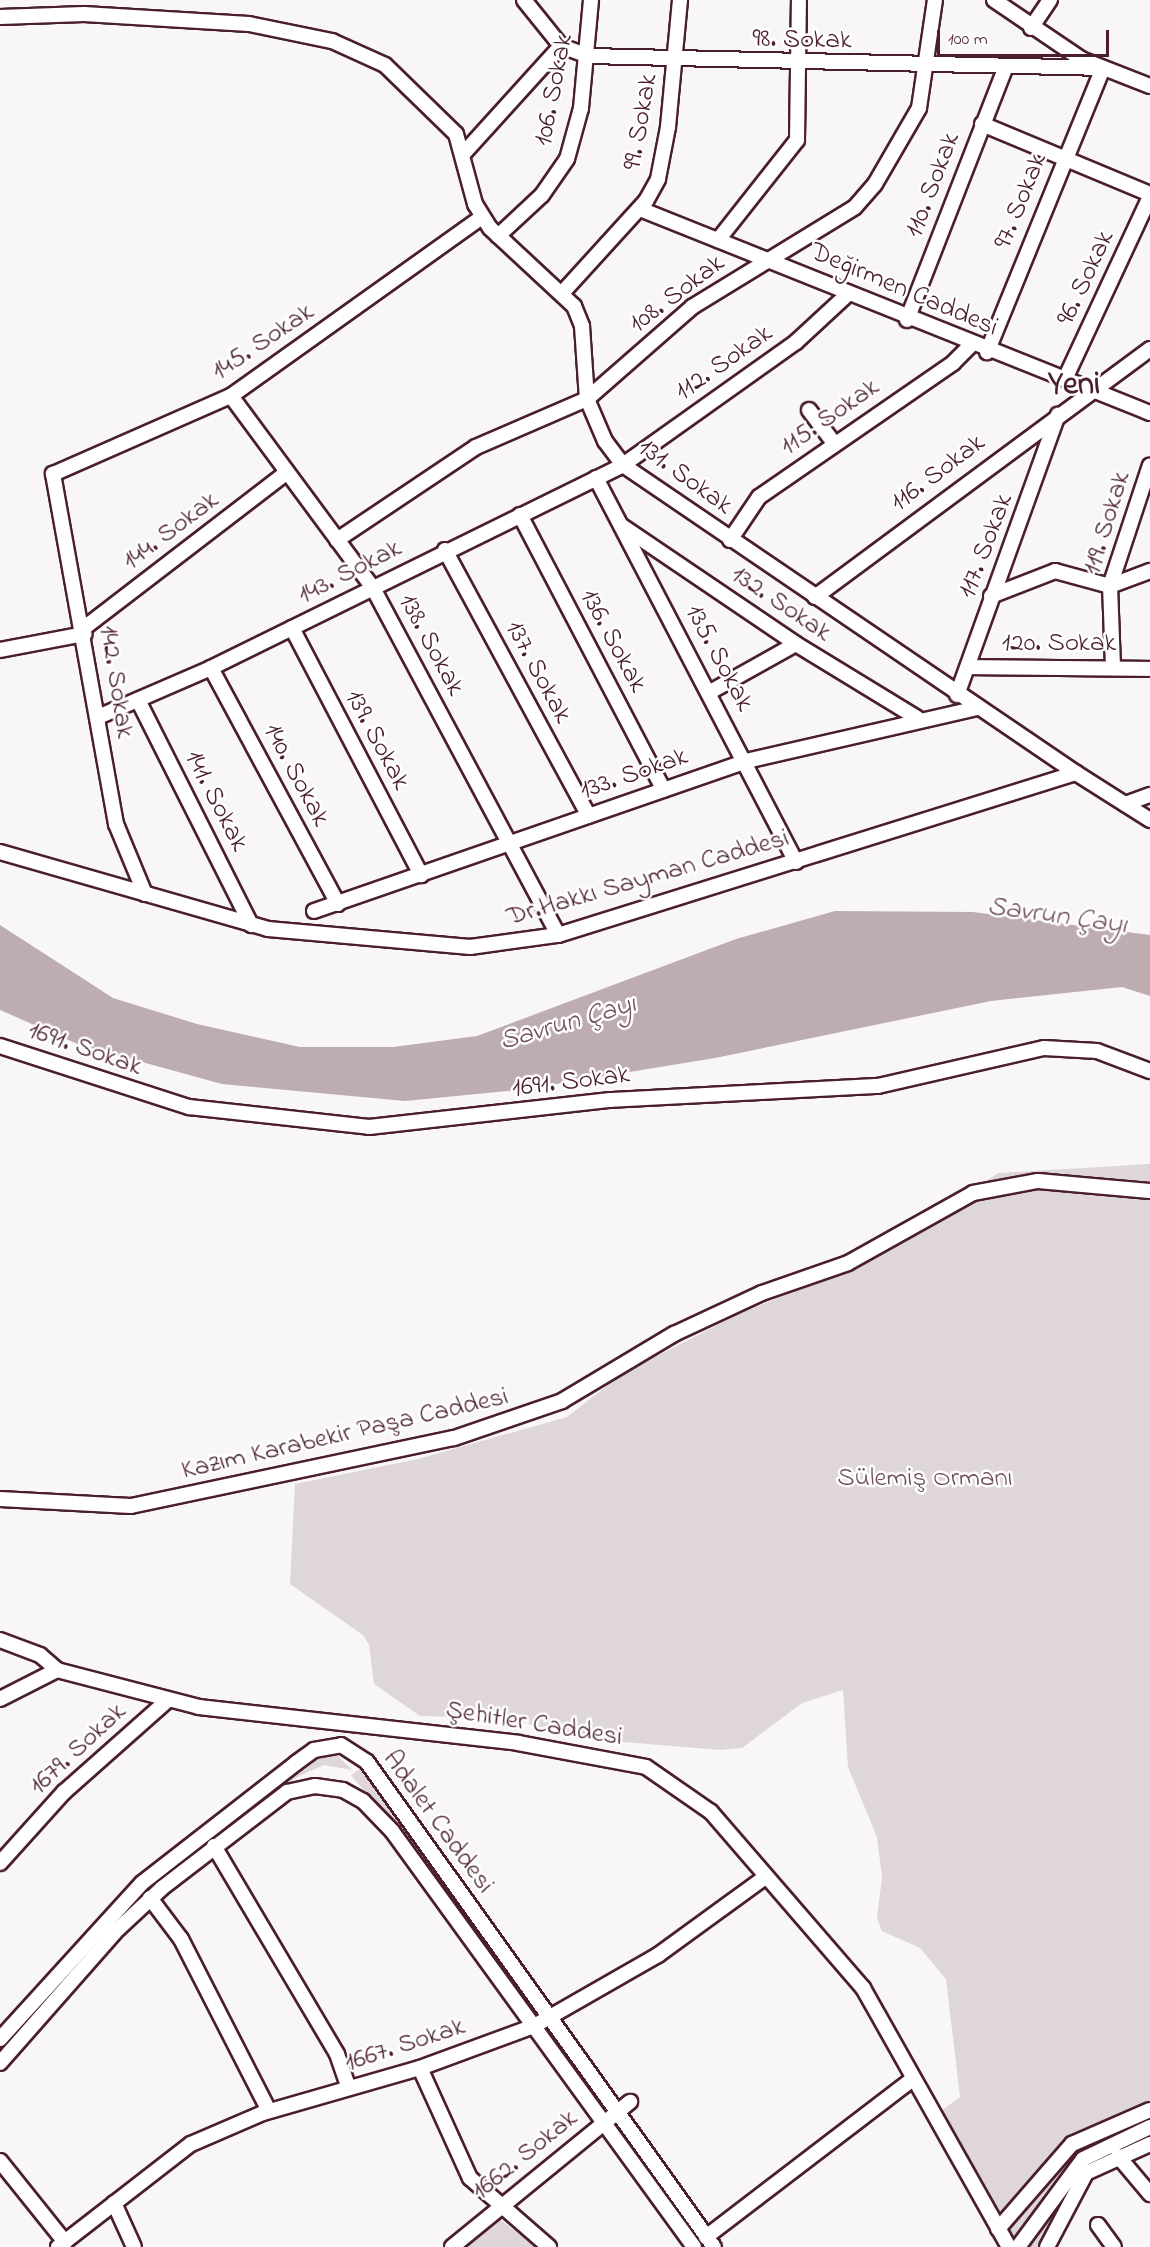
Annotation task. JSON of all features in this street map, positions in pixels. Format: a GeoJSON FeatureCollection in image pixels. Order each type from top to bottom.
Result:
{"type":"FeatureCollection","features":[{"type":"Feature","properties":{"kind":"street"},"geometry":{"type":"LineString","coordinates":[[464,153],[561,46],[524,0]]}},
{"type":"Feature","properties":{"kind":"street","name":"106. Sokak"},"geometry":{"type":"LineString","coordinates":[[498,236],[542,195],[567,159],[588,56],[591,0]]}},
{"type":"Feature","properties":{"kind":"street","name":"99. Sokak"},"geometry":{"type":"LineString","coordinates":[[564,291],[640,209],[663,161],[680,0]]}},
{"type":"Feature","properties":{"kind":"street"},"geometry":{"type":"LineString","coordinates":[[718,240],[797,140],[802,64],[799,0]]}},
{"type":"Feature","properties":{"kind":"street","name":"108. Sokak"},"geometry":{"type":"LineString","coordinates":[[337,540],[476,447],[586,399],[692,307],[769,259],[842,218],[875,184],[912,125],[926,67],[935,0]]}},
{"type":"Feature","properties":{"kind":"street"},"geometry":{"type":"LineString","coordinates":[[994,0],[1031,28],[1103,69],[1150,86]]}},
{"type":"Feature","properties":{"kind":"street"},"geometry":{"type":"LineString","coordinates":[[1031,28],[1050,0]]}},
{"type":"Feature","properties":{"kind":"street","name":"131. Sokak"},"geometry":{"type":"LineString","coordinates":[[0,17],[84,14],[288,29],[356,49],[398,77],[447,122],[464,153],[482,217],[498,236],[564,291],[579,316],[586,399],[623,465],[977,708],[1076,773]]}},
{"type":"Feature","properties":{"kind":"street","name":"98. Sokak"},"geometry":{"type":"LineString","coordinates":[[561,46],[588,56],[675,61],[1103,69]]}},
{"type":"Feature","properties":{"kind":"street","name":"110. Sokak"},"geometry":{"type":"LineString","coordinates":[[907,320],[1005,68]]}},
{"type":"Feature","properties":{"kind":"street","name":"97. Sokak"},"geometry":{"type":"LineString","coordinates":[[987,352],[1064,158],[1103,69]]}},
{"type":"Feature","properties":{"kind":"street"},"geometry":{"type":"LineString","coordinates":[[982,124],[1150,196]]}},
{"type":"Feature","properties":{"kind":"street","name":"96. Sokak"},"geometry":{"type":"LineString","coordinates":[[1065,380],[1150,196]]}},
{"type":"Feature","properties":{"kind":"street","name":"Değirmen Caddesi"},"geometry":{"type":"LineString","coordinates":[[640,209],[769,259],[907,320],[1150,413]]}},
{"type":"Feature","properties":{"kind":"street","name":"145. Sokak"},"geometry":{"type":"LineString","coordinates":[[53,474],[231,396],[482,217]]}},
{"type":"Feature","properties":{"kind":"street","name":"112. Sokak"},"geometry":{"type":"LineString","coordinates":[[623,465],[796,342],[847,295]]}},
{"type":"Feature","properties":{"kind":"street","name":"115. Sokak"},"geometry":{"type":"LineString","coordinates":[[730,540],[759,496],[953,363],[970,345]]}},
{"type":"Feature","properties":{"kind":"street","name":"116. Sokak"},"geometry":{"type":"LineString","coordinates":[[815,597],[1150,349]]}},
{"type":"Feature","properties":{"kind":"street","name":"138. Sokak"},"geometry":{"type":"LineString","coordinates":[[231,396],[373,588],[558,935]]}},
{"type":"Feature","properties":{"kind":"street"},"geometry":{"type":"LineString","coordinates":[[809,410],[834,443]]}},
{"type":"Feature","properties":{"kind":"street","name":"117. Sokak"},"geometry":{"type":"LineString","coordinates":[[957,694],[1058,415]]}},
{"type":"Feature","properties":{"kind":"street","name":"143. Sokak"},"geometry":{"type":"LineString","coordinates":[[98,717],[211,668],[445,550],[623,465]]}},
{"type":"Feature","properties":{"kind":"street","name":"119. Sokak"},"geometry":{"type":"LineString","coordinates":[[1113,668],[1110,585],[1150,465]]}},
{"type":"Feature","properties":{"kind":"street","name":"144. Sokak"},"geometry":{"type":"LineString","coordinates":[[0,650],[84,631],[287,472]]}},
{"type":"Feature","properties":{"kind":"street","name":"142. Sokak"},"geometry":{"type":"LineString","coordinates":[[53,474],[84,631],[116,824],[145,894]]}},
{"type":"Feature","properties":{"kind":"street","name":"135. Sokak"},"geometry":{"type":"LineString","coordinates":[[596,478],[746,760],[796,862]]}},
{"type":"Feature","properties":{"kind":"street","name":"136. Sokak"},"geometry":{"type":"LineString","coordinates":[[520,515],[664,790]]}},
{"type":"Feature","properties":{"kind":"street","name":"132. Sokak"},"geometry":{"type":"LineString","coordinates":[[621,525],[796,644],[917,718]]}},
{"type":"Feature","properties":{"kind":"street","name":"137. Sokak"},"geometry":{"type":"LineString","coordinates":[[445,550],[589,816]]}},
{"type":"Feature","properties":{"kind":"street"},"geometry":{"type":"LineString","coordinates":[[991,596],[1054,571],[1110,585],[1150,571]]}},
{"type":"Feature","properties":{"kind":"street","name":"139. Sokak"},"geometry":{"type":"LineString","coordinates":[[292,628],[421,875]]}},
{"type":"Feature","properties":{"kind":"street"},"geometry":{"type":"LineString","coordinates":[[710,692],[796,644]]}},
{"type":"Feature","properties":{"kind":"street","name":"120. Sokak"},"geometry":{"type":"LineString","coordinates":[[968,667],[1150,669]]}},
{"type":"Feature","properties":{"kind":"street","name":"140. Sokak"},"geometry":{"type":"LineString","coordinates":[[211,668],[338,904]]}},
{"type":"Feature","properties":{"kind":"street","name":"141. Sokak"},"geometry":{"type":"LineString","coordinates":[[138,700],[251,925]]}},
{"type":"Feature","properties":{"kind":"street","name":"133. Sokak"},"geometry":{"type":"LineString","coordinates":[[314,911],[746,760],[917,718],[977,708]]}},
{"type":"Feature","properties":{"kind":"street"},"geometry":{"type":"LineString","coordinates":[[1076,773],[1150,820]]}},
{"type":"Feature","properties":{"kind":"street","name":"Dr.Hakkı Sayman Caddesi"},"geometry":{"type":"LineString","coordinates":[[0,852],[251,925],[412,945],[496,946],[558,935],[1076,773]]}},
{"type":"Feature","properties":{"kind":"street"},"geometry":{"type":"LineString","coordinates":[[1125,804],[1150,795]]}},
{"type":"Feature","properties":{"kind":"street","name":"1691. Sokak"},"geometry":{"type":"LineString","coordinates":[[0,1046],[189,1107],[369,1127],[610,1100],[878,1086],[1044,1048],[1097,1052],[1150,1071]]}},
{"type":"Feature","properties":{"kind":"street","name":"Kazım Karabekir Paşa Caddesi"},"geometry":{"type":"LineString","coordinates":[[0,1499],[130,1506],[454,1438],[562,1401],[704,1318],[848,1263],[933,1211],[973,1193],[1038,1181],[1150,1191]]}},
{"type":"Feature","properties":{"kind":"street","name":"Şehitler Caddesi"},"geometry":{"type":"LineString","coordinates":[[0,1640],[39,1655],[57,1670],[167,1701],[627,1761],[697,1799],[863,1988],[1009,2247]]}},
{"type":"Feature","properties":{"kind":"street"},"geometry":{"type":"LineString","coordinates":[[0,1699],[57,1670]]}},
{"type":"Feature","properties":{"kind":"street","name":"1679. Sokak"},"geometry":{"type":"LineString","coordinates":[[0,1863],[64,1792],[167,1701]]}},
{"type":"Feature","properties":{"kind":"street","name":"Adalet Caddesi"},"geometry":{"type":"LineString","coordinates":[[0,2038],[142,1883],[296,1763],[328,1745],[351,1748],[367,1762],[710,2242]]}},
{"type":"Feature","properties":{"kind":"street"},"geometry":{"type":"LineString","coordinates":[[0,2063],[150,1898],[214,1846],[287,1792],[328,1787],[357,1797],[392,1831],[694,2247]]}},
{"type":"Feature","properties":{"kind":"street"},"geometry":{"type":"LineString","coordinates":[[214,1846],[337,2054],[349,2088]]}},
{"type":"Feature","properties":{"kind":"street","name":"1667. Sokak"},"geometry":{"type":"LineString","coordinates":[[61,2244],[191,2144],[269,2111],[420,2068],[534,2026],[658,1955],[764,1878]]}},
{"type":"Feature","properties":{"kind":"street"},"geometry":{"type":"LineString","coordinates":[[150,1898],[181,1940],[269,2111]]}},
{"type":"Feature","properties":{"kind":"street"},"geometry":{"type":"LineString","coordinates":[[420,2068],[458,2159],[499,2207],[549,2247]]}},
{"type":"Feature","properties":{"kind":"street"},"geometry":{"type":"LineString","coordinates":[[710,2242],[916,2084]]}},
{"type":"Feature","properties":{"kind":"street","name":"1662. Sokak"},"geometry":{"type":"LineString","coordinates":[[452,2247],[630,2102]]}},
{"type":"Feature","properties":{"kind":"street"},"geometry":{"type":"LineString","coordinates":[[999,2229],[1072,2144],[1150,2110]]}},
{"type":"Feature","properties":{"kind":"street"},"geometry":{"type":"LineString","coordinates":[[1017,2247],[1083,2159],[1150,2127]]}},
{"type":"Feature","properties":{"kind":"street"},"geometry":{"type":"LineString","coordinates":[[1047,2247],[1082,2177],[1118,2156],[1150,2144]]}},
{"type":"Feature","properties":{"kind":"street"},"geometry":{"type":"LineString","coordinates":[[1118,2156],[1150,2194]]}},
{"type":"Feature","properties":{"kind":"street"},"geometry":{"type":"LineString","coordinates":[[0,2161],[61,2244]]}},
{"type":"Feature","properties":{"kind":"street"},"geometry":{"type":"LineString","coordinates":[[114,2203],[134,2247]]}},
{"type":"Feature","properties":{"kind":"street"},"geometry":{"type":"LineString","coordinates":[[1098,2225],[1114,2247]]}},
{"type":"Feature","properties":{"kind":"green space","name":"Sülemiş Ormanı"},"geometry":{"type":"Polygon","coordinates":[[[1150,1164],[1150,2137],[1092,2160],[1063,2198],[1039,2247],[1019,2247],[941,2111],[960,2097],[946,1979],[920,1948],[882,1931],[877,1918],[882,1877],[877,1837],[848,1767],[843,1690],[802,1703],[742,1748],[720,1750],[576,1738],[510,1718],[420,1716],[374,1684],[369,1645],[363,1635],[290,1584],[295,1484],[418,1459],[567,1417],[622,1374],[741,1313],[866,1262],[998,1173],[1150,1164]]]}},
{"type":"Feature","properties":{"kind":"green space"},"geometry":{"type":"Polygon","coordinates":[[[325,1754],[338,1756],[352,1770],[324,1765],[297,1777],[161,1880],[0,2053],[45,1996],[150,1886],[325,1754]]]}},
{"type":"Feature","properties":{"kind":"green space"},"geometry":{"type":"Polygon","coordinates":[[[360,1769],[524,1994],[521,1997],[414,1850],[351,1775],[360,1769]]]}},
{"type":"Feature","properties":{"kind":"green space"},"geometry":{"type":"Polygon","coordinates":[[[549,2030],[686,2221],[684,2223],[547,2031],[549,2030]]]}},
{"type":"Feature","properties":{"kind":"green space"},"geometry":{"type":"Polygon","coordinates":[[[498,2218],[537,2247],[464,2247],[498,2218]]]}},
{"type":"Feature","properties":{"kind":"water","name":"Savrun Çayı"},"geometry":{"type":"Polygon","coordinates":[[[835,911],[973,912],[1150,935],[1150,996],[1122,987],[991,1001],[715,1058],[519,1090],[405,1101],[222,1084],[80,1045],[0,1010],[0,925],[113,998],[197,1024],[300,1047],[393,1047],[477,1036],[736,939],[835,911]]]}},
{"type":"Feature","properties":{"kind":"district","name":"Yeni"},"geometry":{"type":"Point","coordinates":[1074,386]}}]}
